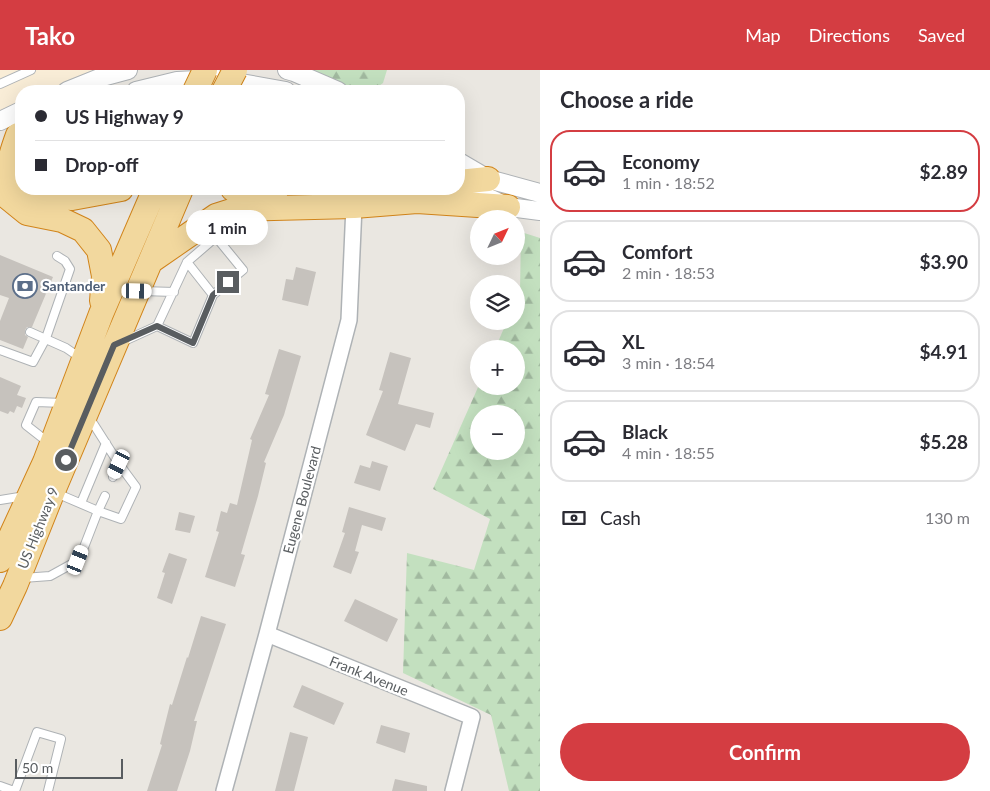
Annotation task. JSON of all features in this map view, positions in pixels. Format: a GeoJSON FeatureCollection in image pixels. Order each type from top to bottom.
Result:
{"type":"FeatureCollection","features":[{"type":"Feature","properties":{"kind":"highway"},"geometry":{"type":"LineString","coordinates":[[198,85],[205,70]]}},
{"type":"Feature","properties":{"kind":"highway"},"geometry":{"type":"LineString","coordinates":[[227,85],[235,70]]}},
{"type":"Feature","properties":{"kind":"highway"},"geometry":{"type":"LineString","coordinates":[[13,138],[9,170],[15,183]]}},
{"type":"Feature","properties":{"kind":"highway"},"geometry":{"type":"LineString","coordinates":[[465,182],[488,180]]}},
{"type":"Feature","properties":{"kind":"highway"},"geometry":{"type":"LineString","coordinates":[[0,191],[83,230],[99,250],[104,276],[101,314]]}},
{"type":"Feature","properties":{"kind":"highway"},"geometry":{"type":"LineString","coordinates":[[24,195],[30,204]]}},
{"type":"Feature","properties":{"kind":"highway"},"geometry":{"type":"LineString","coordinates":[[0,208],[88,195]]}},
{"type":"Feature","properties":{"kind":"highway","name":"US Highway 9"},"geometry":{"type":"LineString","coordinates":[[0,618],[19,578],[53,491],[76,408],[83,360],[152,195]]}},
{"type":"Feature","properties":{"kind":"highway","name":"US Highway 9"},"geometry":{"type":"LineString","coordinates":[[0,560],[51,445],[114,345],[178,195]]}},
{"type":"Feature","properties":{"kind":"highway"},"geometry":{"type":"LineString","coordinates":[[150,262],[216,216],[232,200],[250,195]]}},
{"type":"Feature","properties":{"kind":"highway"},"geometry":{"type":"LineString","coordinates":[[376,195],[417,202],[508,207]]}},
{"type":"Feature","properties":{"kind":"street"},"geometry":{"type":"LineString","coordinates":[[81,85],[128,70]]}},
{"type":"Feature","properties":{"kind":"street"},"geometry":{"type":"LineString","coordinates":[[286,70],[324,85]]}},
{"type":"Feature","properties":{"kind":"street"},"geometry":{"type":"LineString","coordinates":[[161,85],[177,81],[218,79],[252,85]]}},
{"type":"Feature","properties":{"kind":"street"},"geometry":{"type":"LineString","coordinates":[[0,121],[15,114]]}},
{"type":"Feature","properties":{"kind":"street"},"geometry":{"type":"LineString","coordinates":[[465,166],[488,180],[540,193]]}},
{"type":"Feature","properties":{"kind":"street"},"geometry":{"type":"LineString","coordinates":[[465,186],[508,207],[540,211]]}},
{"type":"Feature","properties":{"kind":"street","name":"Eugene Boulevard"},"geometry":{"type":"LineString","coordinates":[[224,791],[349,320],[358,195]]}},
{"type":"Feature","properties":{"kind":"street","name":"Frank Avenue"},"geometry":{"type":"LineString","coordinates":[[267,634],[472,717],[453,791]]}},
{"type":"Feature","properties":{"kind":"lane"},"geometry":{"type":"LineString","coordinates":[[0,84],[31,70]]}},
{"type":"Feature","properties":{"kind":"lane"},"geometry":{"type":"LineString","coordinates":[[114,345],[157,326],[187,262],[216,237],[232,200]]}},
{"type":"Feature","properties":{"kind":"lane"},"geometry":{"type":"LineString","coordinates":[[157,326],[193,343],[213,295],[243,270],[216,237]]}},
{"type":"Feature","properties":{"kind":"lane"},"geometry":{"type":"LineString","coordinates":[[0,350],[33,362],[46,338],[70,269],[65,261],[57,256]]}},
{"type":"Feature","properties":{"kind":"lane"},"geometry":{"type":"LineString","coordinates":[[187,262],[213,295]]}},
{"type":"Feature","properties":{"kind":"lane"},"geometry":{"type":"LineString","coordinates":[[137,291],[174,292]]}},
{"type":"Feature","properties":{"kind":"lane"},"geometry":{"type":"LineString","coordinates":[[30,332],[66,348],[83,360]]}},
{"type":"Feature","properties":{"kind":"lane"},"geometry":{"type":"LineString","coordinates":[[51,445],[26,425],[36,402],[76,408],[106,443],[136,487],[122,519],[98,511],[53,491]]}},
{"type":"Feature","properties":{"kind":"lane"},"geometry":{"type":"LineString","coordinates":[[81,503],[106,443]]}},
{"type":"Feature","properties":{"kind":"lane"},"geometry":{"type":"LineString","coordinates":[[113,477],[119,464]]}},
{"type":"Feature","properties":{"kind":"lane"},"geometry":{"type":"LineString","coordinates":[[0,500],[29,495]]}},
{"type":"Feature","properties":{"kind":"lane"},"geometry":{"type":"LineString","coordinates":[[19,578],[50,576],[78,560],[105,496]]}},
{"type":"Feature","properties":{"kind":"lane"},"geometry":{"type":"LineString","coordinates":[[0,786],[14,791],[37,732],[61,739],[48,791]]}},
{"type":"Feature","properties":{"kind":"shaded area"},"geometry":{"type":"Polygon","coordinates":[[[0,70],[124,70],[83,85],[15,85],[15,114],[0,121],[0,70]]]}},
{"type":"Feature","properties":{"kind":"green space"},"geometry":{"type":"Polygon","coordinates":[[[294,70],[387,70],[383,83],[380,85],[325,85],[294,70]]]}},
{"type":"Feature","properties":{"kind":"green space"},"geometry":{"type":"Polygon","coordinates":[[[525,233],[540,238],[540,791],[509,791],[491,715],[403,673],[407,553],[474,570],[490,519],[433,489],[470,405],[470,460],[525,460],[525,405],[470,405],[475,395],[525,395],[525,340],[499,340],[503,330],[525,330],[525,275],[520,275],[520,265],[525,265],[525,233]]]}},
{"type":"Feature","properties":{"kind":"building"},"geometry":{"type":"Polygon","coordinates":[[[0,255],[53,277],[32,327],[27,327],[25,330],[25,335],[28,337],[23,349],[0,340],[0,321],[9,298],[0,295],[0,255]]]}},
{"type":"Feature","properties":{"kind":"building"},"geometry":{"type":"Polygon","coordinates":[[[296,267],[316,272],[308,306],[282,300],[286,279],[293,280],[296,267]]]}},
{"type":"Feature","properties":{"kind":"building"},"geometry":{"type":"Polygon","coordinates":[[[279,349],[301,356],[284,415],[264,462],[266,463],[258,496],[241,554],[245,555],[235,587],[205,577],[219,532],[216,531],[221,511],[227,513],[230,503],[237,505],[252,440],[250,439],[269,395],[265,394],[279,349]]]}},
{"type":"Feature","properties":{"kind":"building"},"geometry":{"type":"Polygon","coordinates":[[[390,352],[411,358],[398,404],[434,413],[430,428],[416,424],[405,451],[366,435],[383,391],[379,390],[390,352]]]}},
{"type":"Feature","properties":{"kind":"building"},"geometry":{"type":"Polygon","coordinates":[[[0,377],[21,386],[17,395],[26,398],[22,408],[17,406],[14,413],[10,411],[8,414],[0,411],[0,377]]]}},
{"type":"Feature","properties":{"kind":"building"},"geometry":{"type":"Polygon","coordinates":[[[372,461],[388,466],[380,491],[354,483],[360,465],[370,468],[372,461]]]}},
{"type":"Feature","properties":{"kind":"building"},"geometry":{"type":"Polygon","coordinates":[[[349,507],[386,518],[382,531],[362,525],[355,551],[359,552],[351,574],[333,567],[345,533],[342,532],[349,507]]]}},
{"type":"Feature","properties":{"kind":"building"},"geometry":{"type":"Polygon","coordinates":[[[179,512],[195,516],[190,533],[175,530],[179,512]]]}},
{"type":"Feature","properties":{"kind":"building"},"geometry":{"type":"Polygon","coordinates":[[[169,553],[187,559],[172,604],[157,598],[165,573],[162,572],[169,553]]]}},
{"type":"Feature","properties":{"kind":"building"},"geometry":{"type":"Polygon","coordinates":[[[355,599],[398,619],[387,642],[344,621],[355,599]]]}},
{"type":"Feature","properties":{"kind":"building"},"geometry":{"type":"Polygon","coordinates":[[[201,616],[226,624],[194,721],[197,721],[190,751],[177,791],[147,791],[162,745],[160,744],[170,704],[172,705],[201,616]]]}},
{"type":"Feature","properties":{"kind":"building"},"geometry":{"type":"Polygon","coordinates":[[[302,685],[344,703],[334,725],[293,707],[302,685]]]}},
{"type":"Feature","properties":{"kind":"building"},"geometry":{"type":"Polygon","coordinates":[[[381,725],[410,733],[405,753],[376,743],[381,725]]]}},
{"type":"Feature","properties":{"kind":"building"},"geometry":{"type":"Polygon","coordinates":[[[290,732],[308,737],[294,791],[275,791],[290,732]]]}},
{"type":"Feature","properties":{"kind":"building"},"geometry":{"type":"Polygon","coordinates":[[[395,779],[427,786],[427,791],[392,791],[395,779]]]}},
{"type":"Feature","properties":{"kind":"place","name":"Santander"},"geometry":{"type":"Point","coordinates":[25,286]}},
{"type":"Feature","properties":{"kind":"route"},"geometry":{"type":"LineString","coordinates":[[66,460],[114,345],[157,326],[193,343],[213,295],[228,282]]}}]}
